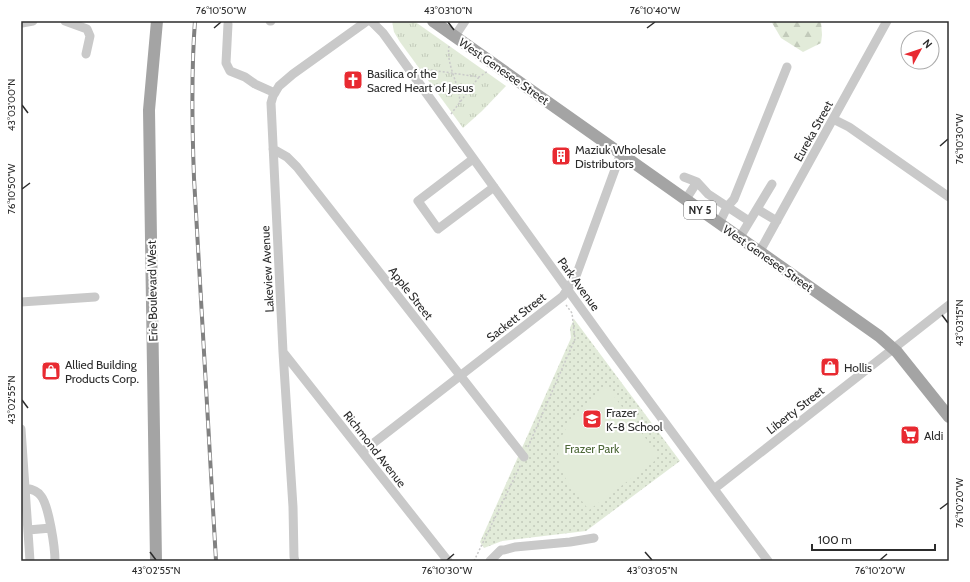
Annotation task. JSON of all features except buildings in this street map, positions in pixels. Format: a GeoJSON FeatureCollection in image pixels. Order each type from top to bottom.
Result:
{"type":"FeatureCollection","features":[{"type":"Feature","properties":{"kind":"main road","name":"Erie Boulevard West"},"geometry":{"type":"LineString","coordinates":[[156,561],[149,110],[157,21]]}},
{"type":"Feature","properties":{"kind":"main road","name":"West Genesee Street"},"geometry":{"type":"LineString","coordinates":[[433,21],[879,336],[893,348],[949,417]]}},
{"type":"Feature","properties":{"kind":"street"},"geometry":{"type":"LineString","coordinates":[[22,24],[32,21]]}},
{"type":"Feature","properties":{"kind":"street"},"geometry":{"type":"LineString","coordinates":[[65,21],[87,29],[90,36],[86,54]]}},
{"type":"Feature","properties":{"kind":"street"},"geometry":{"type":"LineString","coordinates":[[230,22],[226,63],[230,71],[245,76],[255,84],[275,93],[279,86],[293,74],[367,21]]}},
{"type":"Feature","properties":{"kind":"street","name":"Park Avenue"},"geometry":{"type":"LineString","coordinates":[[371,21],[383,33],[473,160],[768,561]]}},
{"type":"Feature","properties":{"kind":"street"},"geometry":{"type":"LineString","coordinates":[[455,36],[466,21]]}},
{"type":"Feature","properties":{"kind":"street","name":"Eureka Street"},"geometry":{"type":"LineString","coordinates":[[760,251],[886,21]]}},
{"type":"Feature","properties":{"kind":"street"},"geometry":{"type":"LineString","coordinates":[[719,224],[727,207],[734,199],[787,67]]}},
{"type":"Feature","properties":{"kind":"street","name":"Lakeview Avenue"},"geometry":{"type":"LineString","coordinates":[[275,93],[271,103],[295,561]]}},
{"type":"Feature","properties":{"kind":"street"},"geometry":{"type":"LineString","coordinates":[[833,119],[849,127],[949,197]]}},
{"type":"Feature","properties":{"kind":"street","name":"Apple Street"},"geometry":{"type":"LineString","coordinates":[[273,149],[287,157],[301,172],[524,457]]}},
{"type":"Feature","properties":{"kind":"street","name":"Sackett Street"},"geometry":{"type":"LineString","coordinates":[[362,452],[562,296],[576,276],[621,153]]}},
{"type":"Feature","properties":{"kind":"street"},"geometry":{"type":"LineString","coordinates":[[473,160],[418,201],[438,228],[494,187]]}},
{"type":"Feature","properties":{"kind":"street"},"geometry":{"type":"LineString","coordinates":[[684,177],[697,182],[708,194],[749,221]]}},
{"type":"Feature","properties":{"kind":"street"},"geometry":{"type":"LineString","coordinates":[[686,199],[697,182]]}},
{"type":"Feature","properties":{"kind":"street"},"geometry":{"type":"LineString","coordinates":[[740,237],[772,184]]}},
{"type":"Feature","properties":{"kind":"street"},"geometry":{"type":"LineString","coordinates":[[757,209],[777,221]]}},
{"type":"Feature","properties":{"kind":"street"},"geometry":{"type":"LineString","coordinates":[[21,302],[95,297]]}},
{"type":"Feature","properties":{"kind":"street","name":"Liberty Street"},"geometry":{"type":"LineString","coordinates":[[714,489],[949,305]]}},
{"type":"Feature","properties":{"kind":"street","name":"Richmond Avenue"},"geometry":{"type":"LineString","coordinates":[[283,352],[448,561]]}},
{"type":"Feature","properties":{"kind":"street"},"geometry":{"type":"LineString","coordinates":[[21,429],[30,561]]}},
{"type":"Feature","properties":{"kind":"street"},"geometry":{"type":"LineString","coordinates":[[25,488],[40,494],[46,506],[51,528],[55,561]]}},
{"type":"Feature","properties":{"kind":"street"},"geometry":{"type":"LineString","coordinates":[[28,530],[51,528]]}},
{"type":"Feature","properties":{"kind":"street"},"geometry":{"type":"LineString","coordinates":[[490,561],[501,550],[594,538]]}},
{"type":"Feature","properties":{"kind":"path"},"geometry":{"type":"LineString","coordinates":[[455,36],[450,44],[449,50],[453,74],[460,95],[460,102]]}},
{"type":"Feature","properties":{"kind":"path"},"geometry":{"type":"LineString","coordinates":[[446,121],[479,78],[495,65]]}},
{"type":"Feature","properties":{"kind":"path"},"geometry":{"type":"LineString","coordinates":[[412,73],[424,69],[479,78]]}},
{"type":"Feature","properties":{"kind":"path"},"geometry":{"type":"LineString","coordinates":[[474,561],[512,485],[575,339],[572,313],[566,304]]}},
{"type":"Feature","properties":{"kind":"green space"},"geometry":{"type":"Polygon","coordinates":[[[392,21],[414,21],[506,86],[463,128],[400,42],[394,32],[392,21]]]}},
{"type":"Feature","properties":{"kind":"green space"},"geometry":{"type":"Polygon","coordinates":[[[771,21],[821,21],[821,43],[803,52],[781,38],[771,21]]]}},
{"type":"Feature","properties":{"kind":"green space","name":"Frazer Park"},"geometry":{"type":"Polygon","coordinates":[[[574,319],[680,461],[586,531],[502,541],[484,548],[480,542],[571,338],[570,328],[574,319]]]}},
{"type":"Feature","properties":{"kind":"green space"},"geometry":{"type":"Polygon","coordinates":[[[607,387],[656,452],[656,460],[589,510],[564,476],[559,463],[558,451],[561,440],[572,419],[607,387]]]}},
{"type":"Feature","properties":{"kind":"railway"},"geometry":{"type":"LineString","coordinates":[[195,21],[192,99],[194,178],[216,561]]}},
{"type":"Feature","properties":{"kind":"place","name":"Basilica of the Sacred Heart of Jesus"},"geometry":{"type":"Point","coordinates":[353,80]}},
{"type":"Feature","properties":{"kind":"place","name":"Maziuk Wholesale Distributors"},"geometry":{"type":"Point","coordinates":[561,156]}},
{"type":"Feature","properties":{"kind":"place","name":"Hollis"},"geometry":{"type":"Point","coordinates":[830,367]}},
{"type":"Feature","properties":{"kind":"place","name":"Allied Building Products Corp."},"geometry":{"type":"Point","coordinates":[51,371]}},
{"type":"Feature","properties":{"kind":"place","name":"Frazer K-8 School"},"geometry":{"type":"Point","coordinates":[592,419]}},
{"type":"Feature","properties":{"kind":"place","name":"Aldi"},"geometry":{"type":"Point","coordinates":[910,435]}}]}
